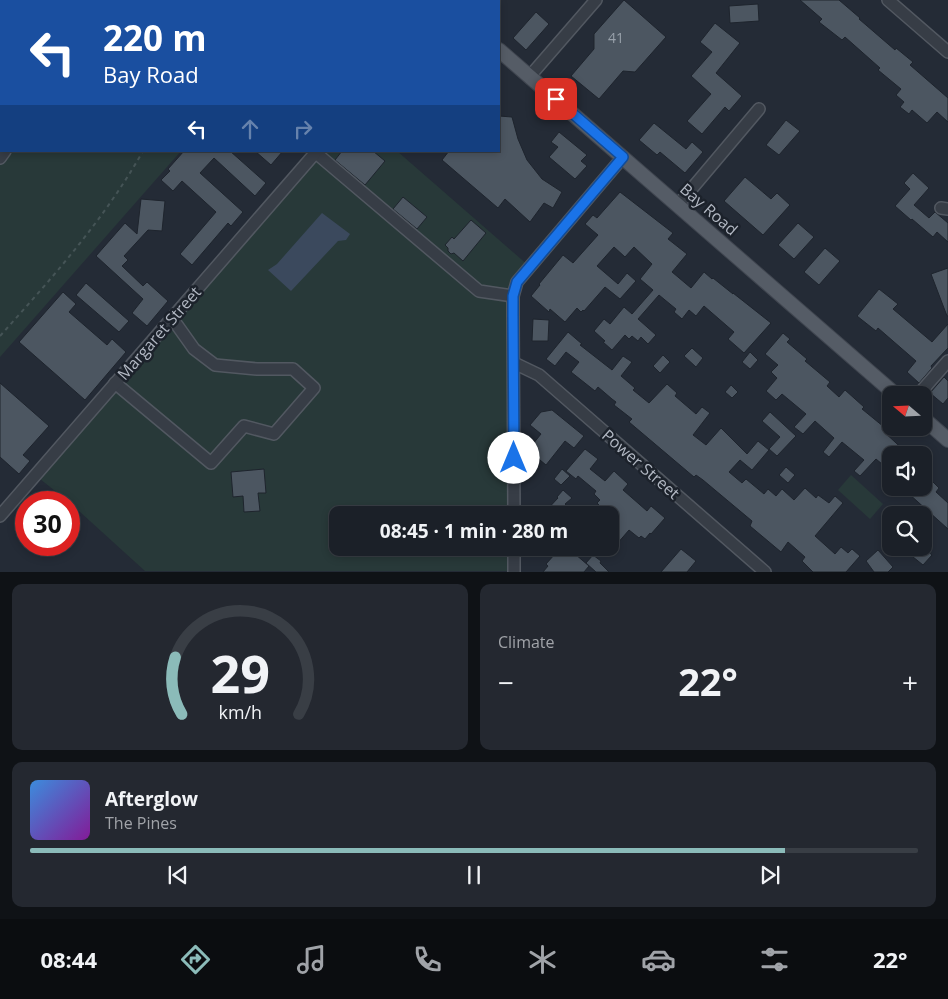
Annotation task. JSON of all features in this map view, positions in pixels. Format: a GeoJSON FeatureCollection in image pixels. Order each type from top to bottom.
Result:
{"type":"FeatureCollection","features":[{"type":"Feature","properties":{"kind":"main road","name":"Bay Road"},"geometry":{"type":"LineString","coordinates":[[500,51],[886,386]]}},
{"type":"Feature","properties":{"kind":"main road"},"geometry":{"type":"LineString","coordinates":[[932,426],[948,440]]}},
{"type":"Feature","properties":{"kind":"street"},"geometry":{"type":"LineString","coordinates":[[530,76],[596,0]]}},
{"type":"Feature","properties":{"kind":"street"},"geometry":{"type":"LineString","coordinates":[[888,0],[948,52]]}},
{"type":"Feature","properties":{"kind":"street"},"geometry":{"type":"LineString","coordinates":[[678,205],[759,109]]}},
{"type":"Feature","properties":{"kind":"street"},"geometry":{"type":"LineString","coordinates":[[317,152],[479,291],[513,296]]}},
{"type":"Feature","properties":{"kind":"street","name":"Margaret Street"},"geometry":{"type":"LineString","coordinates":[[0,516],[317,152]]}},
{"type":"Feature","properties":{"kind":"street"},"geometry":{"type":"LineString","coordinates":[[514,506],[513,296],[517,282],[623,157]]}},
{"type":"Feature","properties":{"kind":"street"},"geometry":{"type":"LineString","coordinates":[[115,383],[211,463],[244,426],[274,434],[314,388],[293,369],[215,366],[194,349],[172,318]]}},
{"type":"Feature","properties":{"kind":"street"},"geometry":{"type":"LineString","coordinates":[[926,386],[948,361]]}},
{"type":"Feature","properties":{"kind":"street","name":"Power Street"},"geometry":{"type":"LineString","coordinates":[[514,363],[539,375],[765,572]]}},
{"type":"Feature","properties":{"kind":"street"},"geometry":{"type":"LineString","coordinates":[[514,556],[514,572]]}},
{"type":"Feature","properties":{"kind":"path"},"geometry":{"type":"LineString","coordinates":[[0,336],[79,246],[110,204],[142,152]]}},
{"type":"Feature","properties":{"kind":"shaded area"},"geometry":{"type":"Polygon","coordinates":[[[10,152],[180,152],[0,357],[0,165],[10,152]]]}},
{"type":"Feature","properties":{"kind":"shaded area"},"geometry":{"type":"Polygon","coordinates":[[[316,152],[398,152],[529,266],[517,282],[514,506],[329,506],[329,556],[514,556],[514,571],[145,571],[80,512],[80,491],[55,491],[35,475],[316,152]]]}},
{"type":"Feature","properties":{"kind":"shaded area"},"geometry":{"type":"Polygon","coordinates":[[[851,475],[883,504],[870,519],[838,490],[851,475]]]}},
{"type":"Feature","properties":{"kind":"water"},"geometry":{"type":"Polygon","coordinates":[[[322,213],[350,234],[346,240],[338,241],[291,291],[268,270],[277,264],[322,213]]]}},
{"type":"Feature","properties":{"kind":"building"},"geometry":{"type":"Polygon","coordinates":[[[624,0],[666,37],[635,72],[623,71],[599,99],[571,76],[594,49],[594,34],[624,0]]]}},
{"type":"Feature","properties":{"kind":"building"},"geometry":{"type":"Polygon","coordinates":[[[800,0],[839,0],[895,50],[896,48],[913,62],[910,65],[948,98],[948,122],[937,112],[927,123],[912,110],[909,114],[900,107],[904,102],[896,95],[901,89],[878,70],[880,68],[845,37],[842,40],[819,22],[822,19],[800,0]]]}},
{"type":"Feature","properties":{"kind":"building"},"geometry":{"type":"Polygon","coordinates":[[[758,4],[759,21],[730,23],[729,6],[758,4]]]}},
{"type":"Feature","properties":{"kind":"building"},"geometry":{"type":"Polygon","coordinates":[[[536,12],[549,24],[526,50],[513,38],[536,12]]]}},
{"type":"Feature","properties":{"kind":"building"},"geometry":{"type":"Polygon","coordinates":[[[715,23],[740,43],[716,73],[742,96],[729,111],[725,107],[702,134],[687,121],[711,94],[691,76],[712,52],[700,42],[715,23]]]}},
{"type":"Feature","properties":{"kind":"building"},"geometry":{"type":"Polygon","coordinates":[[[500,116],[512,117],[518,139],[527,160],[542,179],[562,192],[553,208],[544,203],[530,222],[505,199],[498,208],[442,160],[448,152],[500,152],[500,116]]]}},
{"type":"Feature","properties":{"kind":"building"},"geometry":{"type":"Polygon","coordinates":[[[786,120],[800,131],[779,155],[766,145],[786,120]]]}},
{"type":"Feature","properties":{"kind":"building"},"geometry":{"type":"Polygon","coordinates":[[[654,123],[686,149],[692,142],[703,152],[685,173],[660,152],[657,155],[639,140],[654,123]]]}},
{"type":"Feature","properties":{"kind":"building"},"geometry":{"type":"Polygon","coordinates":[[[559,132],[587,155],[581,161],[587,166],[575,179],[549,157],[558,147],[551,142],[559,132]]]}},
{"type":"Feature","properties":{"kind":"building"},"geometry":{"type":"Polygon","coordinates":[[[183,152],[231,152],[266,183],[255,196],[214,158],[200,173],[243,212],[231,226],[228,223],[192,265],[180,254],[216,212],[182,181],[173,191],[161,180],[170,171],[168,169],[183,152]]]}},
{"type":"Feature","properties":{"kind":"building"},"geometry":{"type":"Polygon","coordinates":[[[256,152],[282,152],[271,165],[256,152]]]}},
{"type":"Feature","properties":{"kind":"building"},"geometry":{"type":"Polygon","coordinates":[[[341,152],[374,152],[385,161],[365,185],[335,160],[341,152]]]}},
{"type":"Feature","properties":{"kind":"building"},"geometry":{"type":"Polygon","coordinates":[[[913,173],[929,188],[914,205],[929,218],[935,212],[948,223],[948,242],[937,232],[933,237],[895,206],[910,189],[904,183],[913,173]]]}},
{"type":"Feature","properties":{"kind":"building"},"geometry":{"type":"Polygon","coordinates":[[[745,177],[771,199],[777,193],[790,205],[763,235],[724,201],[745,177]]]}},
{"type":"Feature","properties":{"kind":"building"},"geometry":{"type":"Polygon","coordinates":[[[620,192],[673,233],[668,239],[687,254],[672,272],[691,288],[704,272],[771,323],[744,353],[728,339],[734,332],[704,306],[696,316],[689,310],[682,319],[674,312],[676,309],[659,295],[638,319],[656,335],[648,344],[641,337],[638,341],[632,336],[629,339],[625,335],[612,350],[603,342],[605,341],[594,331],[604,319],[610,324],[624,307],[632,314],[653,290],[640,279],[652,264],[634,247],[625,257],[614,247],[597,266],[618,284],[627,273],[636,281],[620,299],[605,287],[584,311],[581,312],[577,308],[565,322],[550,309],[549,312],[531,296],[563,255],[573,263],[598,235],[585,224],[593,215],[597,218],[620,192]]]}},
{"type":"Feature","properties":{"kind":"building"},"geometry":{"type":"Polygon","coordinates":[[[403,197],[427,217],[417,229],[393,209],[403,197]]]}},
{"type":"Feature","properties":{"kind":"building"},"geometry":{"type":"Polygon","coordinates":[[[141,199],[165,201],[162,231],[148,230],[124,256],[128,260],[122,266],[143,286],[147,282],[168,301],[147,326],[132,313],[143,299],[96,256],[125,223],[137,234],[141,199]]]}},
{"type":"Feature","properties":{"kind":"building"},"geometry":{"type":"Polygon","coordinates":[[[471,220],[486,233],[463,261],[454,253],[451,254],[445,245],[452,237],[454,239],[471,220]]]}},
{"type":"Feature","properties":{"kind":"building"},"geometry":{"type":"Polygon","coordinates":[[[798,223],[814,237],[794,259],[778,245],[798,223]]]}},
{"type":"Feature","properties":{"kind":"building"},"geometry":{"type":"Polygon","coordinates":[[[825,248],[840,261],[819,285],[804,272],[825,248]]]}},
{"type":"Feature","properties":{"kind":"building"},"geometry":{"type":"Polygon","coordinates":[[[948,268],[948,316],[947,316],[931,274],[948,268]]]}},
{"type":"Feature","properties":{"kind":"building"},"geometry":{"type":"Polygon","coordinates":[[[86,283],[129,321],[119,332],[76,295],[86,283]]]}},
{"type":"Feature","properties":{"kind":"building"},"geometry":{"type":"Polygon","coordinates":[[[879,289],[898,304],[893,309],[932,342],[948,324],[948,348],[931,366],[932,368],[919,383],[907,372],[916,361],[878,328],[876,331],[857,316],[879,289]]]}},
{"type":"Feature","properties":{"kind":"building"},"geometry":{"type":"Polygon","coordinates":[[[63,292],[76,304],[69,312],[107,345],[112,339],[126,352],[85,400],[19,342],[63,292]]]}},
{"type":"Feature","properties":{"kind":"building"},"geometry":{"type":"Polygon","coordinates":[[[533,319],[549,320],[548,341],[532,341],[533,319]]]}},
{"type":"Feature","properties":{"kind":"building"},"geometry":{"type":"Polygon","coordinates":[[[568,332],[582,344],[580,345],[612,370],[623,356],[632,362],[621,376],[635,388],[633,390],[649,403],[667,384],[677,393],[675,396],[696,414],[702,407],[710,413],[693,435],[706,445],[721,428],[747,454],[758,441],[769,450],[752,470],[740,460],[729,472],[742,483],[746,479],[764,494],[768,489],[776,496],[782,489],[794,500],[805,488],[816,498],[818,495],[829,503],[835,496],[843,503],[815,536],[835,554],[841,547],[848,553],[852,549],[860,556],[846,572],[813,572],[802,561],[805,557],[788,542],[781,552],[750,526],[752,521],[703,480],[696,475],[694,477],[629,422],[632,419],[614,405],[616,402],[598,387],[595,391],[571,372],[579,362],[566,352],[555,366],[546,359],[568,332]]]}},
{"type":"Feature","properties":{"kind":"building"},"geometry":{"type":"Polygon","coordinates":[[[783,333],[790,339],[787,342],[807,359],[805,361],[830,382],[827,386],[839,397],[845,390],[864,407],[862,409],[882,425],[882,436],[888,436],[899,446],[882,446],[882,464],[876,459],[860,476],[854,471],[864,460],[842,442],[829,457],[823,452],[834,438],[815,421],[803,434],[794,427],[806,414],[782,394],[776,400],[766,391],[777,378],[771,372],[778,365],[765,354],[783,333]]]}},
{"type":"Feature","properties":{"kind":"building"},"geometry":{"type":"Polygon","coordinates":[[[692,348],[703,358],[696,367],[684,356],[692,348]]]}},
{"type":"Feature","properties":{"kind":"building"},"geometry":{"type":"Polygon","coordinates":[[[750,352],[758,360],[750,369],[742,362],[750,352]]]}},
{"type":"Feature","properties":{"kind":"building"},"geometry":{"type":"Polygon","coordinates":[[[663,355],[670,362],[660,373],[653,366],[663,355]]]}},
{"type":"Feature","properties":{"kind":"building"},"geometry":{"type":"Polygon","coordinates":[[[944,377],[948,381],[948,398],[943,404],[932,395],[932,391],[944,377]]]}},
{"type":"Feature","properties":{"kind":"building"},"geometry":{"type":"Polygon","coordinates":[[[0,383],[49,426],[23,455],[30,461],[19,474],[0,457],[0,383]]]}},
{"type":"Feature","properties":{"kind":"building"},"geometry":{"type":"Polygon","coordinates":[[[731,385],[738,392],[732,398],[725,392],[731,385]]]}},
{"type":"Feature","properties":{"kind":"building"},"geometry":{"type":"Polygon","coordinates":[[[552,410],[584,436],[574,448],[565,441],[546,465],[528,450],[541,434],[530,425],[541,412],[552,410]]]}},
{"type":"Feature","properties":{"kind":"building"},"geometry":{"type":"Polygon","coordinates":[[[770,412],[796,436],[777,456],[769,449],[780,437],[762,421],[770,412]]]}},
{"type":"Feature","properties":{"kind":"building"},"geometry":{"type":"Polygon","coordinates":[[[585,449],[598,459],[590,469],[605,481],[614,471],[628,484],[623,490],[647,511],[651,506],[665,518],[645,539],[641,536],[639,538],[629,530],[619,542],[619,506],[600,506],[597,503],[600,500],[594,494],[596,491],[578,476],[576,479],[566,471],[585,449]]]}},
{"type":"Feature","properties":{"kind":"building"},"geometry":{"type":"Polygon","coordinates":[[[786,467],[795,475],[788,483],[779,475],[786,467]]]}},
{"type":"Feature","properties":{"kind":"building"},"geometry":{"type":"Polygon","coordinates":[[[264,469],[266,493],[258,493],[260,511],[244,512],[243,496],[233,497],[231,472],[264,469]]]}},
{"type":"Feature","properties":{"kind":"building"},"geometry":{"type":"Polygon","coordinates":[[[562,469],[570,476],[561,485],[554,479],[562,469]]]}},
{"type":"Feature","properties":{"kind":"building"},"geometry":{"type":"Polygon","coordinates":[[[932,481],[939,488],[936,492],[948,503],[948,529],[932,515],[932,506],[922,506],[911,496],[932,496],[932,481]]]}},
{"type":"Feature","properties":{"kind":"building"},"geometry":{"type":"Polygon","coordinates":[[[563,490],[572,498],[565,504],[567,506],[550,506],[563,490]]]}},
{"type":"Feature","properties":{"kind":"building"},"geometry":{"type":"Polygon","coordinates":[[[681,549],[696,561],[687,572],[661,572],[681,549]]]}},
{"type":"Feature","properties":{"kind":"building"},"geometry":{"type":"Polygon","coordinates":[[[878,550],[893,567],[888,572],[874,572],[866,561],[878,550]]]}},
{"type":"Feature","properties":{"kind":"building"},"geometry":{"type":"Polygon","coordinates":[[[553,556],[577,556],[589,566],[584,572],[543,572],[548,566],[546,564],[553,556]]]}},
{"type":"Feature","properties":{"kind":"building"},"geometry":{"type":"Polygon","coordinates":[[[594,556],[601,561],[600,563],[609,572],[596,572],[586,563],[594,556]]]}},
{"type":"Feature","properties":{"kind":"building"},"geometry":{"type":"Polygon","coordinates":[[[912,556],[931,556],[923,565],[912,556]]]}},
{"type":"Feature","properties":{"kind":"route"},"geometry":{"type":"LineString","coordinates":[[514,458],[513,296],[517,282],[623,157],[556,99]]}}]}
